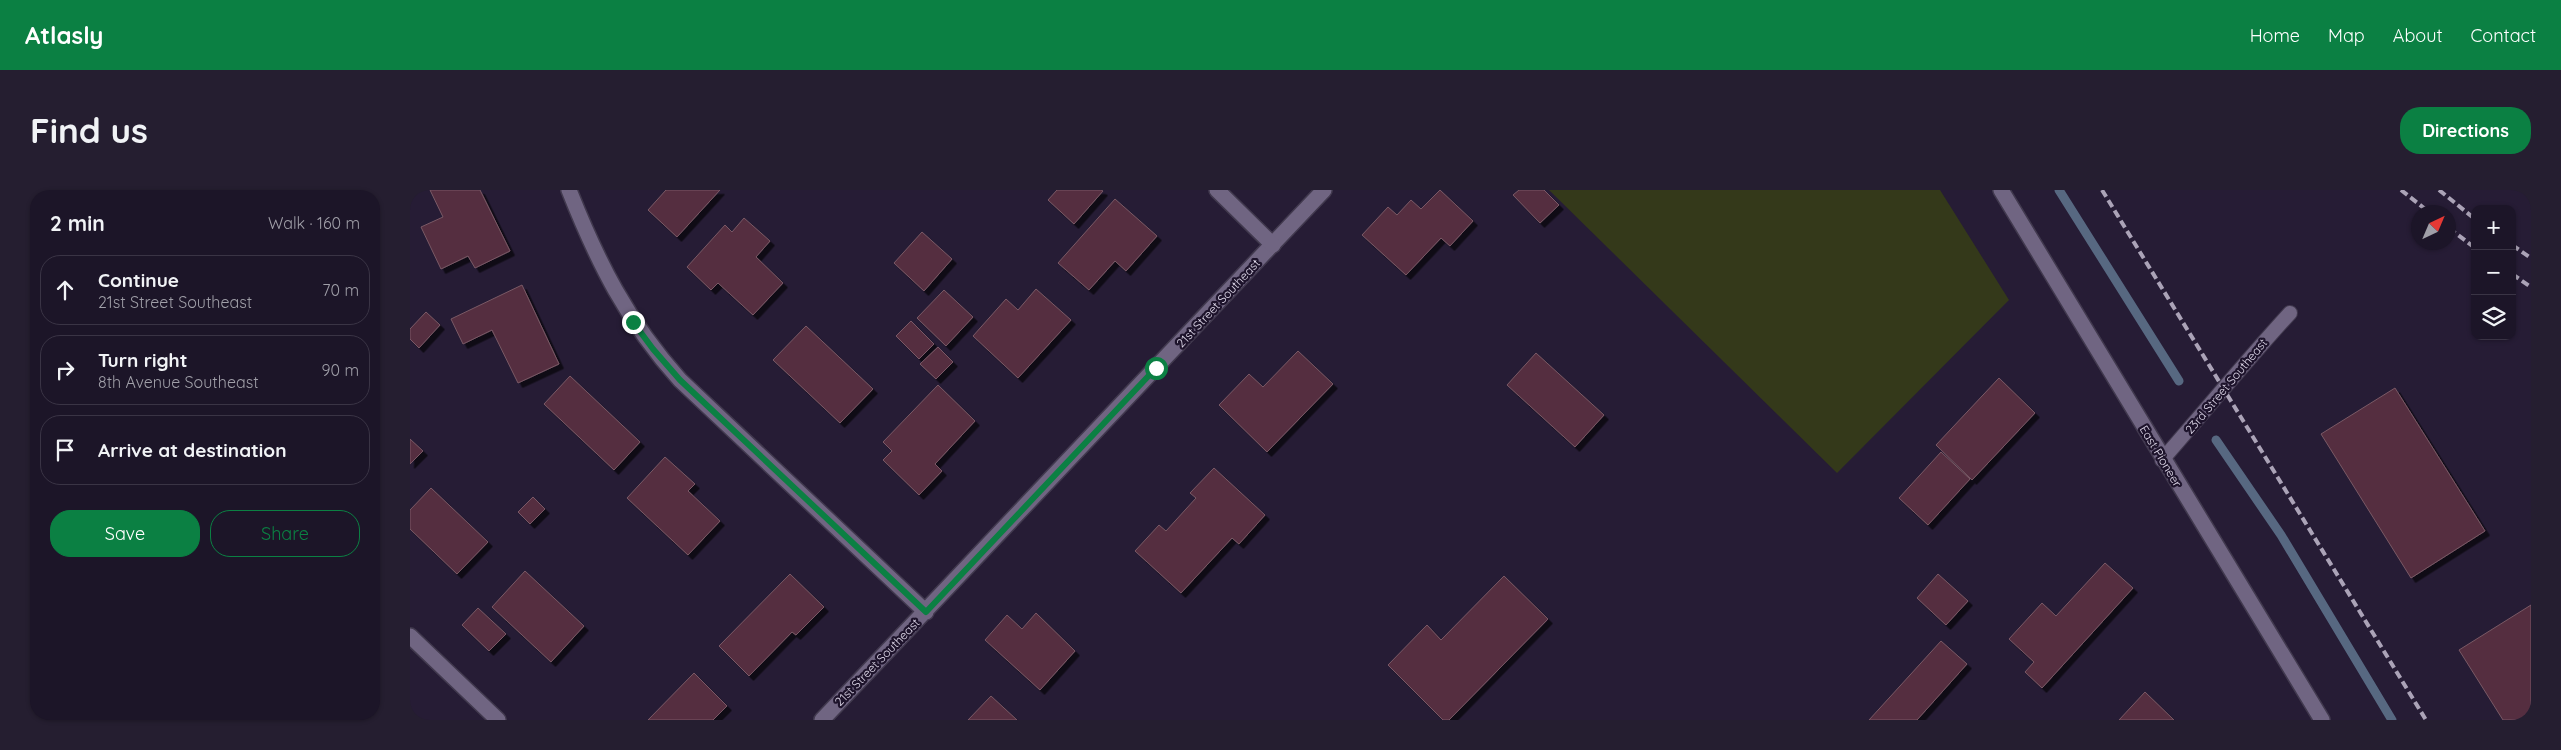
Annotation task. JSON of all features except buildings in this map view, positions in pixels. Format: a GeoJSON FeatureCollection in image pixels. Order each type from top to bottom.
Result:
{"type":"FeatureCollection","features":[{"type":"Feature","properties":{"kind":"street"},"geometry":{"type":"LineString","coordinates":[[569,190],[610,284],[653,349],[680,380],[926,612]]}},
{"type":"Feature","properties":{"kind":"street"},"geometry":{"type":"LineString","coordinates":[[1217,190],[1273,245]]}},
{"type":"Feature","properties":{"kind":"street","name":"21st Street Southeast"},"geometry":{"type":"LineString","coordinates":[[822,720],[1324,190]]}},
{"type":"Feature","properties":{"kind":"street","name":"East Pioneer"},"geometry":{"type":"LineString","coordinates":[[2001,190],[2162,460],[2322,720]]}},
{"type":"Feature","properties":{"kind":"street"},"geometry":{"type":"LineString","coordinates":[[410,636],[498,720]]}},
{"type":"Feature","properties":{"kind":"lane","name":"23rd Street Southeast"},"geometry":{"type":"LineString","coordinates":[[2162,460],[2210,405],[2223,386],[2290,313]]}},
{"type":"Feature","properties":{"kind":"green space"},"geometry":{"type":"Polygon","coordinates":[[[1549,190],[1940,190],[2009,300],[1837,473],[1549,190]]]}},
{"type":"Feature","properties":{"kind":"waterway"},"geometry":{"type":"LineString","coordinates":[[2059,190],[2179,381]]}},
{"type":"Feature","properties":{"kind":"waterway"},"geometry":{"type":"LineString","coordinates":[[2216,440],[2281,535],[2392,720]]}},
{"type":"Feature","properties":{"kind":"railway"},"geometry":{"type":"LineString","coordinates":[[2102,190],[2426,720]]}},
{"type":"Feature","properties":{"kind":"railway"},"geometry":{"type":"LineString","coordinates":[[2401,190],[2420,205]]}},
{"type":"Feature","properties":{"kind":"railway"},"geometry":{"type":"LineString","coordinates":[[2439,190],[2471,216]]}},
{"type":"Feature","properties":{"kind":"railway"},"geometry":{"type":"LineString","coordinates":[[2456,233],[2471,245]]}},
{"type":"Feature","properties":{"kind":"railway"},"geometry":{"type":"LineString","coordinates":[[2516,248],[2531,258]]}},
{"type":"Feature","properties":{"kind":"railway"},"geometry":{"type":"LineString","coordinates":[[2516,277],[2531,287]]}},
{"type":"Feature","properties":{"kind":"route"},"geometry":{"type":"LineString","coordinates":[[633,322],[680,380],[926,612],[1156,368]]}}]}
